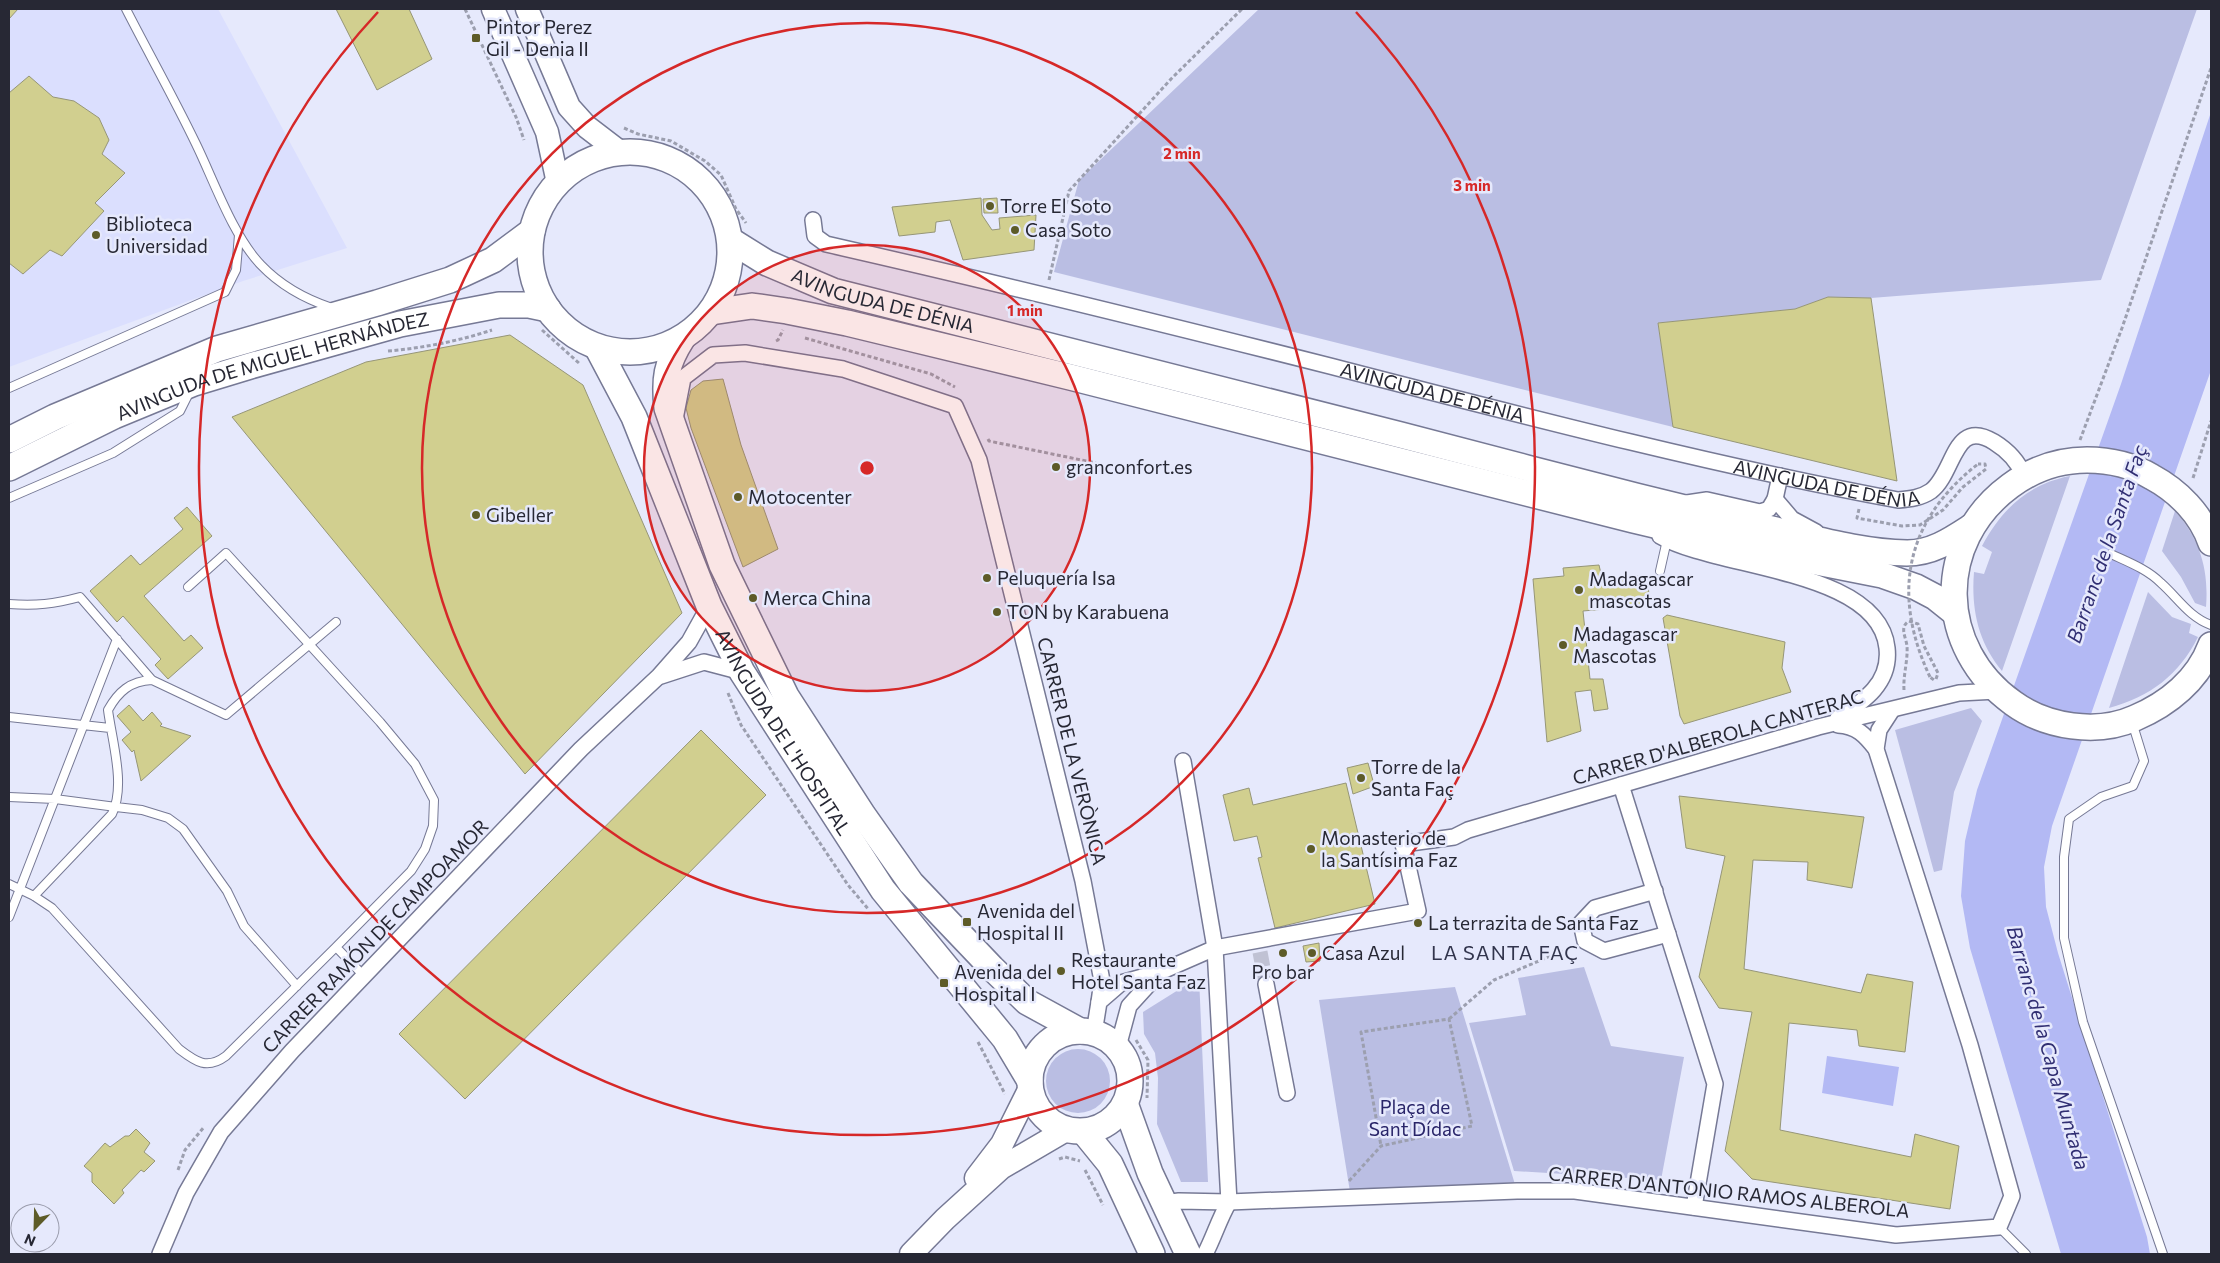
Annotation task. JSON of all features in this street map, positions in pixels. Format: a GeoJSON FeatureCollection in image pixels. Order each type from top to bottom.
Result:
{"type":"FeatureCollection","features":[{"type":"Feature","properties":{"kind":"main road"},"geometry":{"type":"LineString","coordinates":[[493,9],[547,132],[558,183]]}},
{"type":"Feature","properties":{"kind":"main road"},"geometry":{"type":"LineString","coordinates":[[527,9],[569,107],[587,127],[620,153]]}},
{"type":"Feature","properties":{"kind":"main road"},"geometry":{"type":"LineString","coordinates":[[620,153],[646,154],[671,161],[693,174],[711,193],[723,215],[738,232],[731,255],[726,285],[711,312],[682,338],[655,349],[626,352],[597,347],[578,338],[562,325],[544,319],[532,272],[530,251],[532,231],[546,197],[558,183],[576,168],[598,158],[620,153]]}},
{"type":"Feature","properties":{"kind":"main road","name":"AVINGUDA DE MIGUEL HERNÁNDEZ"},"geometry":{"type":"LineString","coordinates":[[9,440],[54,417],[217,348],[346,312],[450,280],[493,260],[532,231]]}},
{"type":"Feature","properties":{"kind":"main road","name":"AVINGUDA DE DÉNIA"},"geometry":{"type":"LineString","coordinates":[[738,232],[767,263],[833,291],[1310,411],[1671,505],[1829,542],[1892,552],[1911,553],[1930,550],[1951,540],[1971,527]]}},
{"type":"Feature","properties":{"kind":"main road","name":"AVINGUDA DE MIGUEL HERNÁNDEZ"},"geometry":{"type":"LineString","coordinates":[[9,468],[114,416],[194,383],[400,324],[499,305],[529,305],[544,319]]}},
{"type":"Feature","properties":{"kind":"main road","name":"AVINGUDA DE DÉNIA"},"geometry":{"type":"LineString","coordinates":[[711,312],[752,306],[787,311],[847,323],[1080,379],[1633,520],[1786,556],[1882,575],[1916,587],[1935,597],[1955,613]]}},
{"type":"Feature","properties":{"kind":"main road","name":"AVINGUDA DE L'HOSPITAL"},"geometry":{"type":"LineString","coordinates":[[682,338],[670,358],[664,384],[667,408],[722,565],[786,696],[863,815],[911,883],[1026,1002],[1087,1032]]}},
{"type":"Feature","properties":{"kind":"main road","name":"AVINGUDA DE L'HOSPITAL"},"geometry":{"type":"LineString","coordinates":[[597,347],[634,417],[709,606],[742,672],[883,890],[1005,1039],[1030,1085]]}},
{"type":"Feature","properties":{"kind":"main road"},"geometry":{"type":"LineString","coordinates":[[2209,654],[2190,680],[2173,697],[2153,710],[2131,720],[2097,727],[2077,727],[2037,717],[2019,708],[1999,693],[1969,656],[1955,613],[1954,596],[1956,569],[1964,543],[1971,527],[1994,498],[2024,476],[2049,465],[2079,448],[2099,460],[2122,464],[2143,471],[2163,482],[2186,488],[2196,515],[2211,543]]}},
{"type":"Feature","properties":{"kind":"main road"},"geometry":{"type":"LineString","coordinates":[[945,1219],[1002,1144],[1030,1085],[1034,1060],[1045,1045],[1060,1035],[1087,1032],[1118,1047],[1132,1078],[1126,1106],[1150,1173],[1188,1254]]}},
{"type":"Feature","properties":{"kind":"main road"},"geometry":{"type":"LineString","coordinates":[[1030,1085],[1041,1113],[1075,1131],[1110,1164],[1152,1254]]}},
{"type":"Feature","properties":{"kind":"main road"},"geometry":{"type":"LineString","coordinates":[[911,1254],[945,1219],[1001,1168],[1075,1131],[1104,1127],[1126,1106]]}},
{"type":"Feature","properties":{"kind":"street","name":"AVINGUDA DE DÉNIA"},"geometry":{"type":"LineString","coordinates":[[813,220],[815,236],[826,244],[1780,476],[1898,500],[1915,498],[1930,492],[1944,478],[1957,446],[1969,436],[1984,435],[2000,446],[2019,464],[2024,476]]}},
{"type":"Feature","properties":{"kind":"street","name":"CARRER DE LA VERÒNICA"},"geometry":{"type":"LineString","coordinates":[[673,428],[683,378],[713,356],[745,353],[843,369],[955,406],[979,460],[1083,881],[1102,981],[1099,1002],[1087,1032]]}},
{"type":"Feature","properties":{"kind":"street"},"geometry":{"type":"LineString","coordinates":[[1671,505],[1707,500],[1760,512],[1769,509],[1775,499],[1780,476]]}},
{"type":"Feature","properties":{"kind":"street"},"geometry":{"type":"LineString","coordinates":[[1775,499],[1792,519],[1812,528],[1829,542]]}},
{"type":"Feature","properties":{"kind":"street"},"geometry":{"type":"LineString","coordinates":[[1633,520],[1667,540],[1823,584],[1844,593],[1877,620],[1886,637],[1888,654],[1885,673],[1877,688],[1860,705],[1829,724]]}},
{"type":"Feature","properties":{"kind":"street","name":"CARRER RAMÓN DE CAMPOAMOR"},"geometry":{"type":"LineString","coordinates":[[160,1254],[186,1193],[221,1132],[292,1051],[581,749],[659,676],[689,642],[709,606]]}},
{"type":"Feature","properties":{"kind":"street","name":"CARRER RAMÓN DE CAMPOAMOR"},"geometry":{"type":"LineString","coordinates":[[659,676],[704,662],[742,672]]}},
{"type":"Feature","properties":{"kind":"street","name":"CARRER D'ALBEROLA CANTERAC"},"geometry":{"type":"LineString","coordinates":[[1219,947],[1418,912],[1403,844],[1454,837],[1468,830],[1829,724],[1959,693],[1999,693]]}},
{"type":"Feature","properties":{"kind":"street"},"geometry":{"type":"LineString","coordinates":[[1876,749],[1879,730],[1892,710]]}},
{"type":"Feature","properties":{"kind":"street"},"geometry":{"type":"LineString","coordinates":[[1829,724],[1848,725],[1863,732],[1876,749],[1970,1045],[2012,1196],[1999,1227]]}},
{"type":"Feature","properties":{"kind":"street"},"geometry":{"type":"LineString","coordinates":[[1184,761],[1219,947],[1229,1202],[1218,1221],[1214,1237],[1205,1254]]}},
{"type":"Feature","properties":{"kind":"street"},"geometry":{"type":"LineString","coordinates":[[1621,785],[1716,1084],[1694,1207]]}},
{"type":"Feature","properties":{"kind":"street"},"geometry":{"type":"LineString","coordinates":[[1655,891],[1595,908],[1581,923],[1585,941],[1604,951],[1668,934]]}},
{"type":"Feature","properties":{"kind":"street"},"geometry":{"type":"LineString","coordinates":[[1099,1002],[1121,983],[1160,972],[1219,947]]}},
{"type":"Feature","properties":{"kind":"street"},"geometry":{"type":"LineString","coordinates":[[1118,1047],[1129,1006],[1160,972]]}},
{"type":"Feature","properties":{"kind":"street"},"geometry":{"type":"LineString","coordinates":[[1266,984],[1286,1094]]}},
{"type":"Feature","properties":{"kind":"street","name":"CARRER D'ANTONIO RAMOS ALBEROLA"},"geometry":{"type":"LineString","coordinates":[[1164,1203],[1179,1201],[1229,1202],[1517,1191],[1565,1191],[1896,1235],[1999,1227]]}},
{"type":"Feature","properties":{"kind":"lane"},"geometry":{"type":"LineString","coordinates":[[126,9],[195,141],[240,235],[259,264],[277,281],[309,300],[346,312]]}},
{"type":"Feature","properties":{"kind":"lane"},"geometry":{"type":"LineString","coordinates":[[9,388],[225,292],[236,270],[240,235]]}},
{"type":"Feature","properties":{"kind":"lane"},"geometry":{"type":"LineString","coordinates":[[9,498],[113,453],[180,412],[194,383]]}},
{"type":"Feature","properties":{"kind":"lane"},"geometry":{"type":"LineString","coordinates":[[1660,571],[1667,540]]}},
{"type":"Feature","properties":{"kind":"lane"},"geometry":{"type":"LineString","coordinates":[[9,884],[34,896],[52,908],[179,1049],[193,1060],[208,1064],[217,1063],[297,986],[411,871],[425,849],[433,826],[434,800],[415,764],[380,722],[226,554],[188,587]]}},
{"type":"Feature","properties":{"kind":"lane"},"geometry":{"type":"LineString","coordinates":[[2110,554],[2148,572],[2162,583],[2189,612],[2211,625]]}},
{"type":"Feature","properties":{"kind":"lane"},"geometry":{"type":"LineString","coordinates":[[9,604],[50,605],[80,597],[152,680],[226,715],[336,622]]}},
{"type":"Feature","properties":{"kind":"lane"},"geometry":{"type":"LineString","coordinates":[[9,917],[117,639]]}},
{"type":"Feature","properties":{"kind":"lane"},"geometry":{"type":"LineString","coordinates":[[34,896],[112,814],[116,806],[119,782],[108,710],[124,688],[142,680],[152,680]]}},
{"type":"Feature","properties":{"kind":"lane"},"geometry":{"type":"LineString","coordinates":[[9,717],[110,728]]}},
{"type":"Feature","properties":{"kind":"lane"},"geometry":{"type":"LineString","coordinates":[[2131,720],[2144,761],[2133,786],[2101,798],[2069,819],[2064,857],[2064,938],[2083,1022],[2163,1254]]}},
{"type":"Feature","properties":{"kind":"lane"},"geometry":{"type":"LineString","coordinates":[[9,797],[55,799],[116,806],[154,813],[168,818],[183,829],[227,891],[244,926],[297,986]]}},
{"type":"Feature","properties":{"kind":"lane"},"geometry":{"type":"LineString","coordinates":[[336,947],[364,976]]}},
{"type":"Feature","properties":{"kind":"lane"},"geometry":{"type":"LineString","coordinates":[[1999,1227],[2026,1254]]}},
{"type":"Feature","properties":{"kind":"path"},"geometry":{"type":"LineString","coordinates":[[466,9],[516,117],[524,140]]}},
{"type":"Feature","properties":{"kind":"path"},"geometry":{"type":"LineString","coordinates":[[1045,296],[1070,191],[1171,79],[1242,9]]}},
{"type":"Feature","properties":{"kind":"path"},"geometry":{"type":"LineString","coordinates":[[2079,448],[2211,68]]}},
{"type":"Feature","properties":{"kind":"path"},"geometry":{"type":"LineString","coordinates":[[619,126],[638,134],[671,141],[705,161],[721,175],[736,209],[738,232]]}},
{"type":"Feature","properties":{"kind":"path"},"geometry":{"type":"LineString","coordinates":[[544,319],[566,349],[585,370]]}},
{"type":"Feature","properties":{"kind":"path"},"geometry":{"type":"LineString","coordinates":[[384,352],[407,350],[475,336],[497,328]]}},
{"type":"Feature","properties":{"kind":"path"},"geometry":{"type":"LineString","coordinates":[[2186,488],[2211,421]]}},
{"type":"Feature","properties":{"kind":"path"},"geometry":{"type":"LineString","coordinates":[[1903,680],[1907,661],[1907,643],[1903,629],[1909,621],[1912,621],[1918,624],[1924,646],[1938,677],[1934,680],[1930,677],[1920,656],[1912,629],[1911,622],[1910,614],[1909,595],[1912,559],[1928,518],[1944,495],[1978,464]]}},
{"type":"Feature","properties":{"kind":"path"},"geometry":{"type":"LineString","coordinates":[[1382,1146],[1361,1032],[1449,1019],[1494,980],[1585,941]]}},
{"type":"Feature","properties":{"kind":"path"},"geometry":{"type":"LineString","coordinates":[[1349,1182],[1382,1146],[1472,1126],[1449,1019]]}},
{"type":"Feature","properties":{"kind":"shaded area"},"geometry":{"type":"Polygon","coordinates":[[[9,9],[218,9],[347,248],[243,281],[9,367],[9,9]]]}},
{"type":"Feature","properties":{"kind":"green space"},"geometry":{"type":"Polygon","coordinates":[[[1259,9],[2197,9],[2101,280],[1871,298],[1828,297],[1795,309],[1658,323],[1673,427],[1054,272],[1079,180],[1259,9]]]}},
{"type":"Feature","properties":{"kind":"green space"},"geometry":{"type":"Polygon","coordinates":[[[2070,476],[2002,671],[1987,648],[1975,612],[1974,572],[1984,574],[1992,552],[1982,546],[1998,521],[2018,500],[2041,485],[2070,476]]]}},
{"type":"Feature","properties":{"kind":"green space"},"geometry":{"type":"Polygon","coordinates":[[[2175,511],[2191,533],[2201,556],[2206,580],[2206,607],[2195,603],[2181,577],[2162,551],[2175,511]]]}},
{"type":"Feature","properties":{"kind":"green space"},"geometry":{"type":"Polygon","coordinates":[[[2148,592],[2172,617],[2191,624],[2189,633],[2198,637],[2182,663],[2162,683],[2138,698],[2109,708],[2148,592]]]}},
{"type":"Feature","properties":{"kind":"green space"},"geometry":{"type":"Polygon","coordinates":[[[1971,708],[1982,721],[1954,792],[1942,870],[1934,872],[1895,730],[1971,708]]]}},
{"type":"Feature","properties":{"kind":"green space"},"geometry":{"type":"Polygon","coordinates":[[[1584,967],[1611,1046],[1684,1057],[1661,1180],[1514,1171],[1469,1023],[1526,1015],[1518,978],[1584,967]]]}},
{"type":"Feature","properties":{"kind":"green space"},"geometry":{"type":"Polygon","coordinates":[[[1199,977],[1208,1182],[1181,1182],[1157,1124],[1158,1078],[1155,1053],[1144,1034],[1143,1012],[1199,977]]]}},
{"type":"Feature","properties":{"kind":"green space","name":"Plaça de Sant Dídac"},"geometry":{"type":"Polygon","coordinates":[[[1455,987],[1517,1191],[1351,1198],[1319,1000],[1455,987]]]}},
{"type":"Feature","properties":{"kind":"green space"},"geometry":{"type":"Polygon","coordinates":[[[1078,1049],[1090,1051],[1101,1058],[1108,1069],[1110,1081],[1108,1093],[1101,1104],[1090,1111],[1078,1113],[1066,1111],[1055,1104],[1048,1093],[1046,1081],[1048,1069],[1055,1058],[1066,1051],[1078,1049]]]}},
{"type":"Feature","properties":{"kind":"water"},"geometry":{"type":"Polygon","coordinates":[[[2211,112],[2211,370],[2052,826],[2044,867],[2046,907],[2058,953],[2147,1237],[2150,1254],[2061,1254],[1970,948],[1961,896],[1965,841],[1977,790],[2121,384],[2211,112]]]}},
{"type":"Feature","properties":{"kind":"water"},"geometry":{"type":"Polygon","coordinates":[[[1827,1056],[1899,1067],[1893,1106],[1822,1093],[1827,1056]]]}},
{"type":"Feature","properties":{"kind":"building"},"geometry":{"type":"Polygon","coordinates":[[[9,9],[18,9],[9,19],[9,9]]]}},
{"type":"Feature","properties":{"kind":"building"},"geometry":{"type":"Polygon","coordinates":[[[336,9],[409,9],[432,59],[377,90],[336,9]]]}},
{"type":"Feature","properties":{"kind":"building"},"geometry":{"type":"Polygon","coordinates":[[[29,76],[53,97],[74,101],[99,118],[109,140],[102,154],[125,173],[95,203],[104,211],[62,256],[50,250],[23,274],[9,263],[9,93],[29,76]]]}},
{"type":"Feature","properties":{"kind":"building","name":"Casa Soto"},"geometry":{"type":"Polygon","coordinates":[[[981,198],[982,215],[992,230],[1000,229],[999,218],[1036,215],[1034,250],[963,260],[950,220],[936,222],[935,232],[899,236],[892,207],[981,198]]]}},
{"type":"Feature","properties":{"kind":"building","name":"Torre El Soto"},"geometry":{"type":"Polygon","coordinates":[[[997,198],[998,213],[984,213],[983,199],[997,198]]]}},
{"type":"Feature","properties":{"kind":"building"},"geometry":{"type":"Polygon","coordinates":[[[1828,297],[1871,298],[1897,481],[1673,427],[1658,323],[1795,309],[1828,297]]]}},
{"type":"Feature","properties":{"kind":"building","name":"Gibeller"},"geometry":{"type":"Polygon","coordinates":[[[510,335],[583,385],[682,613],[525,774],[232,417],[366,362],[510,335]]]}},
{"type":"Feature","properties":{"kind":"building","name":"Motocenter"},"geometry":{"type":"Polygon","coordinates":[[[723,379],[741,445],[778,549],[743,567],[691,428],[686,408],[691,390],[703,381],[723,379]]]}},
{"type":"Feature","properties":{"kind":"building"},"geometry":{"type":"Polygon","coordinates":[[[187,507],[212,536],[144,596],[184,641],[191,635],[203,648],[168,679],[155,665],[161,659],[123,616],[117,622],[90,591],[131,555],[140,565],[183,529],[174,518],[187,507]]]}},
{"type":"Feature","properties":{"kind":"building","name":"Madagascar Mascotas"},"geometry":{"type":"Polygon","coordinates":[[[1599,565],[1602,578],[1647,575],[1650,605],[1583,611],[1590,679],[1603,679],[1608,709],[1594,711],[1591,690],[1575,692],[1581,731],[1547,742],[1533,579],[1564,576],[1563,568],[1599,565]]]}},
{"type":"Feature","properties":{"kind":"building"},"geometry":{"type":"Polygon","coordinates":[[[1667,615],[1785,642],[1782,668],[1791,692],[1684,724],[1680,716],[1663,618],[1667,615]]]}},
{"type":"Feature","properties":{"kind":"building"},"geometry":{"type":"Polygon","coordinates":[[[129,705],[143,721],[152,712],[162,724],[160,726],[191,736],[141,781],[134,750],[132,752],[122,740],[131,732],[117,716],[129,705]]]}},
{"type":"Feature","properties":{"kind":"building"},"geometry":{"type":"Polygon","coordinates":[[[701,730],[766,795],[465,1099],[399,1034],[701,730]]]}},
{"type":"Feature","properties":{"kind":"building","name":"Torre de la Santa Faç"},"geometry":{"type":"Polygon","coordinates":[[[1368,763],[1375,788],[1372,787],[1353,794],[1347,768],[1368,763]]]}},
{"type":"Feature","properties":{"kind":"building","name":"Monasterio de la Santísima Faz"},"geometry":{"type":"Polygon","coordinates":[[[1346,783],[1375,904],[1275,928],[1258,858],[1262,857],[1257,836],[1234,841],[1223,795],[1249,788],[1253,805],[1346,783]]]}},
{"type":"Feature","properties":{"kind":"building"},"geometry":{"type":"Polygon","coordinates":[[[1679,796],[1864,817],[1852,888],[1807,880],[1808,862],[1753,860],[1744,969],[1861,993],[1867,974],[1913,982],[1905,1052],[1859,1046],[1857,1030],[1789,1023],[1780,1130],[1911,1157],[1915,1134],[1959,1146],[1950,1209],[1752,1179],[1725,1151],[1752,1012],[1719,1008],[1699,977],[1725,856],[1686,848],[1679,796]]]}},
{"type":"Feature","properties":{"kind":"building","name":"Casa Azul"},"geometry":{"type":"Polygon","coordinates":[[[1319,943],[1320,961],[1306,962],[1303,946],[1319,943]]]}},
{"type":"Feature","properties":{"kind":"building"},"geometry":{"type":"Polygon","coordinates":[[[136,1129],[150,1143],[144,1152],[155,1161],[144,1172],[141,1170],[122,1190],[124,1193],[114,1204],[92,1182],[92,1173],[84,1166],[105,1143],[110,1147],[125,1136],[129,1136],[136,1129]]]}},
{"type":"Feature","properties":{"kind":"tunnel"},"geometry":{"type":"LineString","coordinates":[[1260,952],[1266,984]]}},
{"type":"Feature","properties":{"kind":"place","name":"Pintor Perez Gil - Denia II"},"geometry":{"type":"Point","coordinates":[476,38]}},
{"type":"Feature","properties":{"kind":"place","name":"Torre El Soto"},"geometry":{"type":"Point","coordinates":[990,206]}},
{"type":"Feature","properties":{"kind":"place","name":"Casa Soto"},"geometry":{"type":"Point","coordinates":[1015,230]}},
{"type":"Feature","properties":{"kind":"place","name":"Biblioteca Universidad"},"geometry":{"type":"Point","coordinates":[96,235]}},
{"type":"Feature","properties":{"kind":"place","name":"granconfort.es"},"geometry":{"type":"Point","coordinates":[1056,467]}},
{"type":"Feature","properties":{"kind":"place","name":"Motocenter"},"geometry":{"type":"Point","coordinates":[738,497]}},
{"type":"Feature","properties":{"kind":"place","name":"Gibeller"},"geometry":{"type":"Point","coordinates":[476,515]}},
{"type":"Feature","properties":{"kind":"place","name":"Peluquería Isa"},"geometry":{"type":"Point","coordinates":[987,578]}},
{"type":"Feature","properties":{"kind":"place","name":"Madagascar mascotas"},"geometry":{"type":"Point","coordinates":[1579,590]}},
{"type":"Feature","properties":{"kind":"place","name":"Merca China"},"geometry":{"type":"Point","coordinates":[753,598]}},
{"type":"Feature","properties":{"kind":"place","name":"TON by Karabuena"},"geometry":{"type":"Point","coordinates":[997,612]}},
{"type":"Feature","properties":{"kind":"place","name":"Madagascar Mascotas"},"geometry":{"type":"Point","coordinates":[1563,645]}},
{"type":"Feature","properties":{"kind":"place","name":"Torre de la Santa Faç"},"geometry":{"type":"Point","coordinates":[1361,778]}},
{"type":"Feature","properties":{"kind":"place","name":"Monasterio de la Santísima Faz"},"geometry":{"type":"Point","coordinates":[1311,849]}},
{"type":"Feature","properties":{"kind":"place","name":"Avenida del Hospital II"},"geometry":{"type":"Point","coordinates":[967,922]}},
{"type":"Feature","properties":{"kind":"place","name":"La terrazita de Santa Faz"},"geometry":{"type":"Point","coordinates":[1418,923]}},
{"type":"Feature","properties":{"kind":"place","name":"Pro bar"},"geometry":{"type":"Point","coordinates":[1283,953]}},
{"type":"Feature","properties":{"kind":"place","name":"Casa Azul"},"geometry":{"type":"Point","coordinates":[1312,953]}},
{"type":"Feature","properties":{"kind":"place","name":"Restaurante Hotel Santa Faz"},"geometry":{"type":"Point","coordinates":[1061,971]}},
{"type":"Feature","properties":{"kind":"place","name":"Avenida del Hospital I"},"geometry":{"type":"Point","coordinates":[944,983]}},
{"type":"Feature","properties":{"kind":"district","name":"LA SANTA FAÇ"},"geometry":{"type":"Point","coordinates":[1505,953]}},
{"type":"Feature","properties":{"kind":"water label","name":"Barranc de la Santa Faç"},"geometry":{"type":"Point","coordinates":[2107,544]}},
{"type":"Feature","properties":{"kind":"water label","name":"Barranc de la Capa Muntada"},"geometry":{"type":"Point","coordinates":[2048,1048]}}]}
